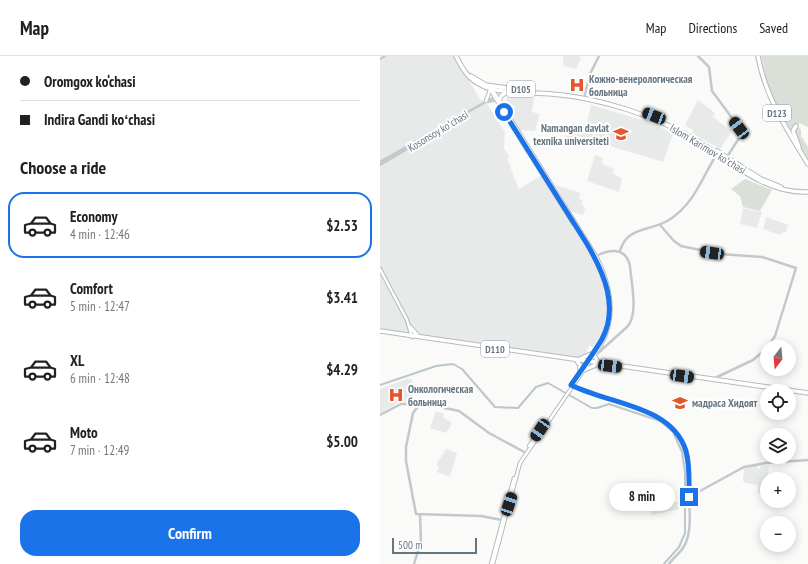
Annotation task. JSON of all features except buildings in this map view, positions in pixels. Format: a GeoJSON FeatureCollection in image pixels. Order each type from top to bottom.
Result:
{"type":"FeatureCollection","features":[{"type":"Feature","properties":{"kind":"main road","name":"Islom Karimov koʻchasi"},"geometry":{"type":"LineString","coordinates":[[457,56],[471,79],[491,88],[584,97],[629,110],[661,122],[718,152],[775,188],[807,191]]}},
{"type":"Feature","properties":{"kind":"main road","name":"D123"},"geometry":{"type":"LineString","coordinates":[[759,56],[764,83],[777,111],[808,161]]}},
{"type":"Feature","properties":{"kind":"main road","name":"Islom Karimov koʻchasi"},"geometry":{"type":"LineString","coordinates":[[491,88],[584,97],[631,108],[660,119],[727,157],[747,171]]}},
{"type":"Feature","properties":{"kind":"main road"},"geometry":{"type":"LineString","coordinates":[[491,88],[496,99],[596,256],[607,282],[611,305],[607,332],[519,463],[502,520],[492,564]]}},
{"type":"Feature","properties":{"kind":"main road"},"geometry":{"type":"LineString","coordinates":[[486,101],[491,88]]}},
{"type":"Feature","properties":{"kind":"main road"},"geometry":{"type":"LineString","coordinates":[[496,99],[510,91]]}},
{"type":"Feature","properties":{"kind":"main road","name":"D123"},"geometry":{"type":"LineString","coordinates":[[780,115],[808,164]]}},
{"type":"Feature","properties":{"kind":"main road"},"geometry":{"type":"LineString","coordinates":[[796,126],[793,131],[799,147]]}},
{"type":"Feature","properties":{"kind":"main road"},"geometry":{"type":"LineString","coordinates":[[548,180],[587,244],[604,278],[609,300],[609,314],[604,334],[597,348]]}},
{"type":"Feature","properties":{"kind":"main road"},"geometry":{"type":"LineString","coordinates":[[380,269],[410,326],[419,336]]}},
{"type":"Feature","properties":{"kind":"main road"},"geometry":{"type":"LineString","coordinates":[[404,334],[410,326]]}},
{"type":"Feature","properties":{"kind":"main road"},"geometry":{"type":"LineString","coordinates":[[410,326],[412,336]]}},
{"type":"Feature","properties":{"kind":"main road","name":"D110"},"geometry":{"type":"LineString","coordinates":[[380,331],[453,342]]}},
{"type":"Feature","properties":{"kind":"main road","name":"D110"},"geometry":{"type":"LineString","coordinates":[[380,331],[760,386]]}},
{"type":"Feature","properties":{"kind":"main road"},"geometry":{"type":"LineString","coordinates":[[581,371],[578,360],[593,354]]}},
{"type":"Feature","properties":{"kind":"main road"},"geometry":{"type":"LineString","coordinates":[[581,371],[598,363],[593,354]]}},
{"type":"Feature","properties":{"kind":"main road","name":"D110"},"geometry":{"type":"LineString","coordinates":[[796,391],[808,393]]}},
{"type":"Feature","properties":{"kind":"main road","name":"D110"},"geometry":{"type":"LineString","coordinates":[[796,392],[801,392]]}},
{"type":"Feature","properties":{"kind":"main road"},"geometry":{"type":"LineString","coordinates":[[492,564],[519,466],[526,453]]}},
{"type":"Feature","properties":{"kind":"street"},"geometry":{"type":"LineString","coordinates":[[380,59],[385,56]]}},
{"type":"Feature","properties":{"kind":"street"},"geometry":{"type":"LineString","coordinates":[[584,97],[592,68],[599,56]]}},
{"type":"Feature","properties":{"kind":"street"},"geometry":{"type":"LineString","coordinates":[[698,56],[709,67],[711,88],[715,96],[741,130],[741,135],[727,157]]}},
{"type":"Feature","properties":{"kind":"street","name":"Kosonsoy koʻchasi"},"geometry":{"type":"LineString","coordinates":[[380,164],[486,101],[496,99]]}},
{"type":"Feature","properties":{"kind":"street","name":"Kosonsoy koʻchasi"},"geometry":{"type":"LineString","coordinates":[[380,164],[472,111],[496,99]]}},
{"type":"Feature","properties":{"kind":"street"},"geometry":{"type":"LineString","coordinates":[[620,251],[624,240],[631,233],[660,225],[681,211],[693,198],[718,152]]}},
{"type":"Feature","properties":{"kind":"street"},"geometry":{"type":"LineString","coordinates":[[660,225],[674,241],[681,246],[720,254],[762,257],[796,268],[773,340]]}},
{"type":"Feature","properties":{"kind":"street"},"geometry":{"type":"LineString","coordinates":[[593,354],[597,354],[627,327],[632,320],[630,266],[628,259],[620,251],[609,250],[596,256]]}},
{"type":"Feature","properties":{"kind":"street"},"geometry":{"type":"LineString","coordinates":[[714,380],[753,360],[760,354]]}},
{"type":"Feature","properties":{"kind":"street"},"geometry":{"type":"LineString","coordinates":[[571,385],[658,416],[679,435],[686,453],[689,474],[687,540],[682,549],[669,564]]}},
{"type":"Feature","properties":{"kind":"street"},"geometry":{"type":"LineString","coordinates":[[380,415],[398,404],[419,404],[459,412],[489,433],[526,453]]}},
{"type":"Feature","properties":{"kind":"street"},"geometry":{"type":"LineString","coordinates":[[419,404],[416,407],[412,418],[406,447],[406,461],[416,514],[420,516],[481,516],[502,520]]}},
{"type":"Feature","properties":{"kind":"street"},"geometry":{"type":"LineString","coordinates":[[689,497],[744,466],[808,460]]}},
{"type":"Feature","properties":{"kind":"street"},"geometry":{"type":"LineString","coordinates":[[414,564],[422,541],[420,516]]}},
{"type":"Feature","properties":{"kind":"shaded area"},"geometry":{"type":"Polygon","coordinates":[[[387,56],[455,56],[479,98],[487,104],[505,132],[504,149],[510,157],[507,159],[519,189],[542,175],[600,270],[607,296],[607,311],[603,332],[593,348],[589,345],[585,356],[578,358],[380,329],[380,61],[387,56]]]}},
{"type":"Feature","properties":{"kind":"shaded area"},"geometry":{"type":"Polygon","coordinates":[[[563,56],[579,56],[581,58],[576,69],[563,66],[563,56]]]}},
{"type":"Feature","properties":{"kind":"shaded area"},"geometry":{"type":"Polygon","coordinates":[[[761,56],[808,56],[808,127],[799,123],[798,126],[801,130],[801,136],[808,147],[808,159],[778,108],[767,83],[761,56]]]}},
{"type":"Feature","properties":{"kind":"shaded area"},"geometry":{"type":"Polygon","coordinates":[[[507,96],[534,98],[532,112],[540,114],[535,131],[519,130],[505,108],[507,96]]]}},
{"type":"Feature","properties":{"kind":"shaded area"},"geometry":{"type":"Polygon","coordinates":[[[698,100],[715,113],[713,117],[732,131],[720,149],[692,133],[693,130],[685,125],[698,100]]]}},
{"type":"Feature","properties":{"kind":"shaded area","name":"Namangan davlat texnika universiteti"},"geometry":{"type":"Polygon","coordinates":[[[591,105],[642,120],[673,133],[663,162],[577,136],[575,143],[564,140],[566,135],[568,136],[572,123],[583,126],[587,123],[591,105]]]}},
{"type":"Feature","properties":{"kind":"shaded area"},"geometry":{"type":"Polygon","coordinates":[[[595,155],[603,158],[602,164],[614,169],[613,173],[622,179],[619,192],[587,181],[595,155]]]}},
{"type":"Feature","properties":{"kind":"shaded area"},"geometry":{"type":"Polygon","coordinates":[[[745,179],[772,190],[760,211],[743,207],[740,196],[731,189],[745,179]]]}},
{"type":"Feature","properties":{"kind":"shaded area"},"geometry":{"type":"Polygon","coordinates":[[[556,185],[580,193],[579,199],[583,200],[582,204],[585,209],[583,215],[570,211],[556,185]]]}},
{"type":"Feature","properties":{"kind":"shaded area"},"geometry":{"type":"Polygon","coordinates":[[[743,208],[762,212],[757,228],[740,224],[743,208]]]}},
{"type":"Feature","properties":{"kind":"shaded area"},"geometry":{"type":"Polygon","coordinates":[[[766,217],[788,225],[786,232],[783,232],[780,235],[763,229],[766,217]]]}},
{"type":"Feature","properties":{"kind":"shaded area","name":"Онкологическая больница"},"geometry":{"type":"Polygon","coordinates":[[[407,379],[412,379],[413,401],[398,403],[380,413],[380,389],[407,379]]]}},
{"type":"Feature","properties":{"kind":"shaded area"},"geometry":{"type":"Polygon","coordinates":[[[436,411],[444,414],[443,418],[450,421],[452,424],[446,433],[430,428],[436,411]]]}},
{"type":"Feature","properties":{"kind":"shaded area"},"geometry":{"type":"Polygon","coordinates":[[[446,449],[457,453],[450,477],[437,472],[439,466],[436,465],[446,449]]]}},
{"type":"Feature","properties":{"kind":"shaded area"},"geometry":{"type":"Polygon","coordinates":[[[769,465],[768,472],[760,472],[760,493],[758,493],[758,485],[743,481],[744,469],[752,466],[758,466],[758,469],[760,469],[760,466],[769,465]]]}},
{"type":"Feature","properties":{"kind":"shaded area"},"geometry":{"type":"Polygon","coordinates":[[[668,500],[671,502],[680,502],[679,509],[652,515],[650,508],[668,500]]]}},
{"type":"Feature","properties":{"kind":"waterway"},"geometry":{"type":"LineString","coordinates":[[380,385],[436,366],[453,364],[462,369],[495,407],[518,408],[536,387],[548,383],[592,408],[609,404],[660,421],[673,432],[682,452],[685,472],[685,533],[679,547],[664,564]]}},
{"type":"Feature","properties":{"kind":"place","name":"Кожно-венерологическая больница"},"geometry":{"type":"Point","coordinates":[577,85]}},
{"type":"Feature","properties":{"kind":"place","name":"Namangan davlat texnika universiteti"},"geometry":{"type":"Point","coordinates":[621,134]}},
{"type":"Feature","properties":{"kind":"place","name":"Онкологическая больница"},"geometry":{"type":"Point","coordinates":[396,395]}},
{"type":"Feature","properties":{"kind":"place","name":"мадраса Хидоят"},"geometry":{"type":"Point","coordinates":[680,403]}},
{"type":"Feature","properties":{"kind":"route"},"geometry":{"type":"LineString","coordinates":[[504,112],[587,244],[599,266],[606,286],[609,309],[604,334],[599,344],[571,385],[593,395],[658,416],[673,428],[679,435],[685,448],[689,474],[689,497]]}}]}
